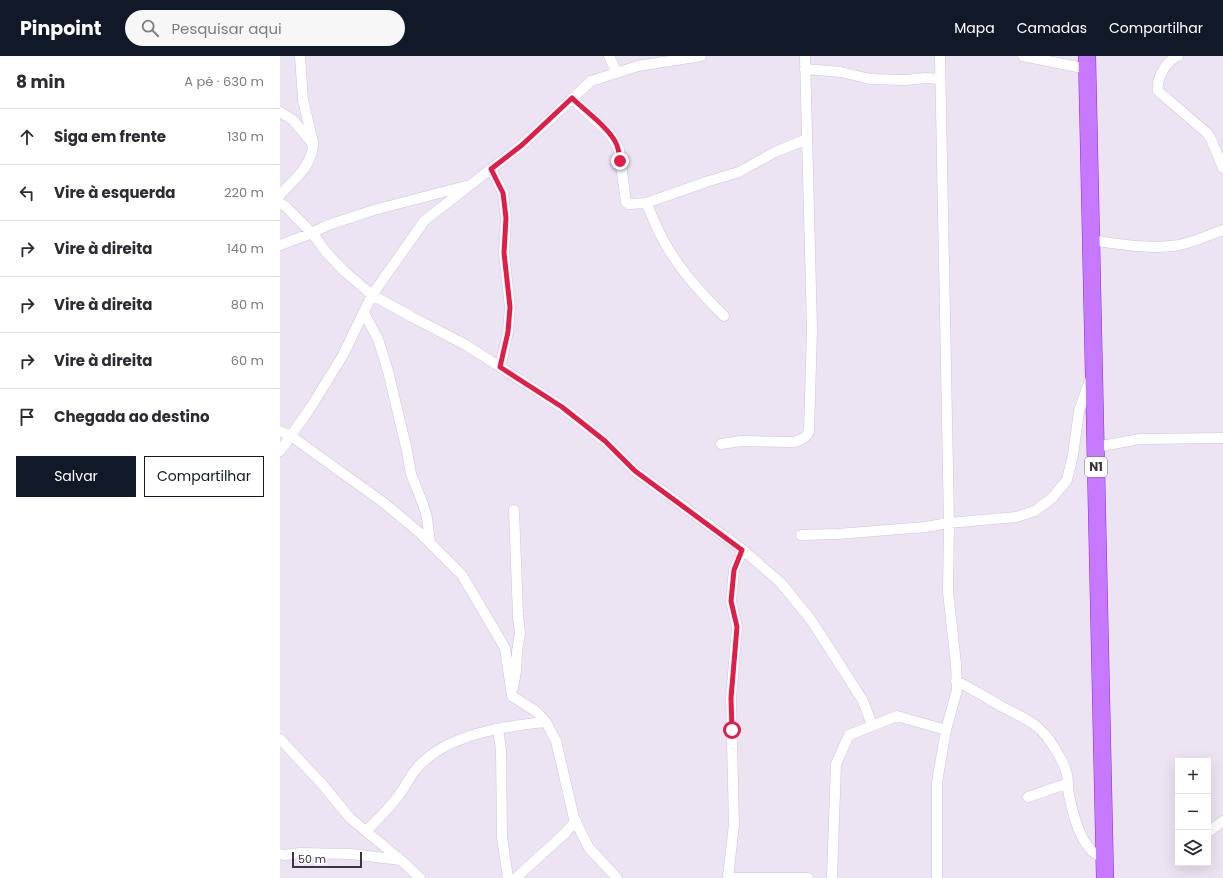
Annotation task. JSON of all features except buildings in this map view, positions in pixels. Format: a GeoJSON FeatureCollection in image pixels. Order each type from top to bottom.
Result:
{"type":"FeatureCollection","features":[{"type":"Feature","properties":{"kind":"highway","name":"N1"},"geometry":{"type":"LineString","coordinates":[[1088,63],[1105,878]]}},
{"type":"Feature","properties":{"kind":"street"},"geometry":{"type":"LineString","coordinates":[[280,195],[305,169],[313,153],[313,144],[303,100],[300,56]]}},
{"type":"Feature","properties":{"kind":"street"},"geometry":{"type":"LineString","coordinates":[[609,56],[617,72]]}},
{"type":"Feature","properties":{"kind":"street"},"geometry":{"type":"LineString","coordinates":[[280,450],[291,436],[343,355],[372,295],[425,220],[522,145],[591,81],[638,66],[694,56]]}},
{"type":"Feature","properties":{"kind":"street"},"geometry":{"type":"LineString","coordinates":[[721,444],[741,441],[794,442],[806,436],[809,431],[812,329],[805,56]]}},
{"type":"Feature","properties":{"kind":"street"},"geometry":{"type":"LineString","coordinates":[[937,878],[937,782],[946,730],[957,690],[956,664],[948,592],[949,523],[940,56]]}},
{"type":"Feature","properties":{"kind":"street"},"geometry":{"type":"LineString","coordinates":[[1022,56],[1088,63]]}},
{"type":"Feature","properties":{"kind":"street"},"geometry":{"type":"LineString","coordinates":[[1178,56],[1171,61],[1165,69],[1157,86],[1158,91],[1207,133],[1212,140],[1223,168]]}},
{"type":"Feature","properties":{"kind":"street"},"geometry":{"type":"LineString","coordinates":[[805,69],[841,72],[870,79],[940,79]]}},
{"type":"Feature","properties":{"kind":"street"},"geometry":{"type":"LineString","coordinates":[[572,98],[610,134],[615,142],[619,150],[626,202],[629,204],[646,203],[739,172],[775,152],[807,139]]}},
{"type":"Feature","properties":{"kind":"street"},"geometry":{"type":"LineString","coordinates":[[280,112],[293,120],[313,144]]}},
{"type":"Feature","properties":{"kind":"street"},"geometry":{"type":"LineString","coordinates":[[491,169],[503,193],[506,218],[504,253],[510,307],[508,332],[500,367]]}},
{"type":"Feature","properties":{"kind":"street"},"geometry":{"type":"LineString","coordinates":[[280,245],[312,233],[328,225],[374,210],[471,185]]}},
{"type":"Feature","properties":{"kind":"street"},"geometry":{"type":"LineString","coordinates":[[280,203],[286,206],[312,233],[326,252],[343,270],[372,295],[466,345],[562,407],[605,441],[635,471],[742,550],[781,583],[811,620],[863,701],[872,725]]}},
{"type":"Feature","properties":{"kind":"street"},"geometry":{"type":"LineString","coordinates":[[646,203],[660,234],[687,278],[724,316]]}},
{"type":"Feature","properties":{"kind":"street"},"geometry":{"type":"LineString","coordinates":[[1091,240],[1123,244],[1167,246],[1179,245],[1223,230]]}},
{"type":"Feature","properties":{"kind":"street"},"geometry":{"type":"LineString","coordinates":[[364,313],[378,339],[388,371],[411,474],[424,504],[430,542]]}},
{"type":"Feature","properties":{"kind":"street"},"geometry":{"type":"LineString","coordinates":[[801,535],[838,534],[925,527],[949,523],[1016,517],[1035,511],[1048,502],[1067,480],[1073,454],[1079,411],[1094,370]]}},
{"type":"Feature","properties":{"kind":"street"},"geometry":{"type":"LineString","coordinates":[[280,431],[291,436],[384,503],[430,542],[462,575],[505,648],[512,696],[537,712],[546,722],[556,741],[576,821],[589,848],[617,878]]}},
{"type":"Feature","properties":{"kind":"street"},"geometry":{"type":"LineString","coordinates":[[1096,447],[1140,439],[1223,438]]}},
{"type":"Feature","properties":{"kind":"street"},"geometry":{"type":"LineString","coordinates":[[512,696],[520,633],[514,510]]}},
{"type":"Feature","properties":{"kind":"street"},"geometry":{"type":"LineString","coordinates":[[728,878],[734,824],[731,698],[737,627],[731,601],[734,570],[742,550]]}},
{"type":"Feature","properties":{"kind":"street"},"geometry":{"type":"LineString","coordinates":[[956,681],[1026,719],[1044,734],[1056,750],[1067,772],[1069,795],[1081,834],[1087,845],[1094,852],[1105,859]]}},
{"type":"Feature","properties":{"kind":"street"},"geometry":{"type":"LineString","coordinates":[[832,878],[836,764],[849,735],[896,716],[946,730]]}},
{"type":"Feature","properties":{"kind":"street"},"geometry":{"type":"LineString","coordinates":[[366,831],[394,802],[419,766],[453,742],[505,726],[546,722]]}},
{"type":"Feature","properties":{"kind":"street"},"geometry":{"type":"LineString","coordinates":[[498,728],[502,837],[508,878]]}},
{"type":"Feature","properties":{"kind":"street"},"geometry":{"type":"LineString","coordinates":[[280,739],[322,784],[350,818],[420,878]]}},
{"type":"Feature","properties":{"kind":"street"},"geometry":{"type":"LineString","coordinates":[[1028,797],[1045,792],[1056,786],[1068,784]]}},
{"type":"Feature","properties":{"kind":"street"},"geometry":{"type":"LineString","coordinates":[[516,878],[576,821]]}},
{"type":"Feature","properties":{"kind":"street"},"geometry":{"type":"LineString","coordinates":[[1211,830],[1223,822]]}},
{"type":"Feature","properties":{"kind":"street"},"geometry":{"type":"LineString","coordinates":[[281,856],[300,853],[351,854],[402,861]]}},
{"type":"Feature","properties":{"kind":"street"},"geometry":{"type":"LineString","coordinates":[[732,878],[808,878]]}},
{"type":"Feature","properties":{"kind":"route"},"geometry":{"type":"LineString","coordinates":[[620,161],[619,150],[610,134],[572,98],[522,145],[491,169],[503,193],[506,218],[504,253],[510,307],[508,332],[500,367],[562,407],[605,441],[635,471],[708,523],[742,550],[734,570],[731,601],[737,627],[731,698],[732,730]]}}]}
